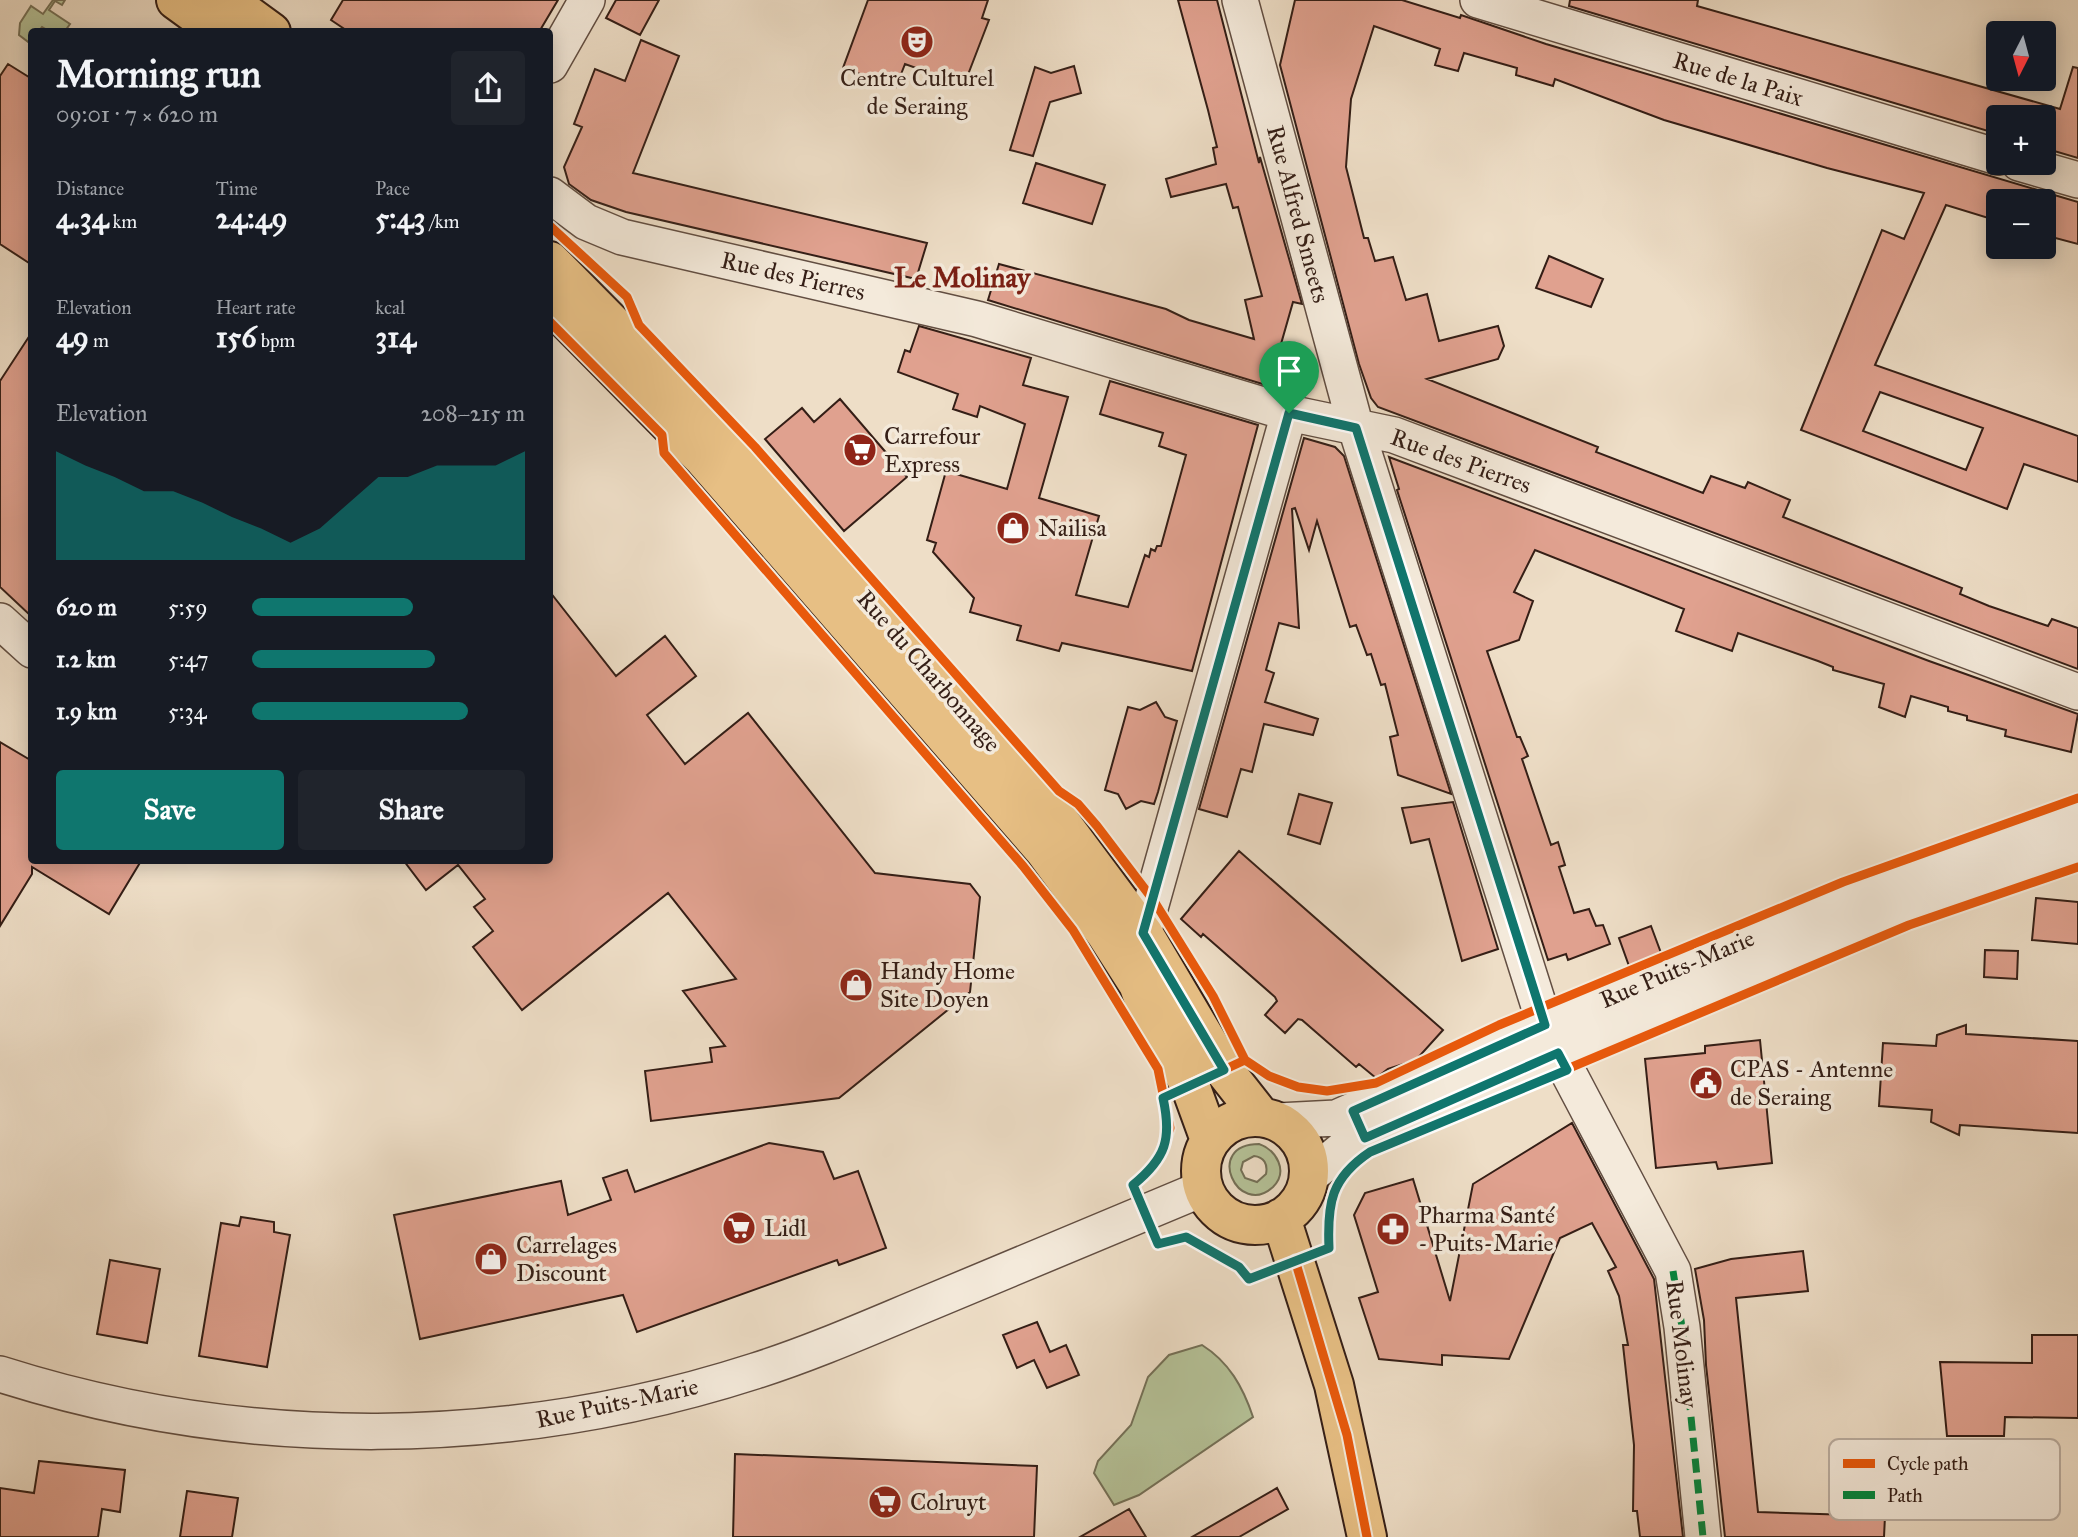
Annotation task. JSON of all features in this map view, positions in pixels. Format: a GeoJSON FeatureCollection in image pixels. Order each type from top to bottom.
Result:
{"type":"FeatureCollection","features":[{"type":"Feature","properties":{"kind":"main road"},"geometry":{"type":"LineString","coordinates":[[176,0],[214,28]]}},
{"type":"Feature","properties":{"kind":"main road"},"geometry":{"type":"LineString","coordinates":[[227,0],[266,28]]}},
{"type":"Feature","properties":{"kind":"main road","name":"Rue du Charbonnage"},"geometry":{"type":"LineString","coordinates":[[553,264],[668,378],[773,493],[1059,820],[1143,933],[1224,1070],[1270,1119],[1299,1137],[1308,1160],[1309,1177]]}},
{"type":"Feature","properties":{"kind":"main road","name":"Rue du Charbonnage"},"geometry":{"type":"LineString","coordinates":[[553,306],[704,459],[1044,850],[1106,934],[1138,984],[1148,1011],[1190,1085],[1210,1140]]}},
{"type":"Feature","properties":{"kind":"main road"},"geometry":{"type":"LineString","coordinates":[[1270,1119],[1235,1121],[1224,1126],[1210,1140],[1201,1163],[1203,1188],[1222,1213],[1236,1221],[1266,1224],[1295,1208],[1304,1194],[1309,1177]]}},
{"type":"Feature","properties":{"kind":"main road"},"geometry":{"type":"LineString","coordinates":[[1281,1218],[1334,1385],[1367,1537]]}},
{"type":"Feature","properties":{"kind":"street"},"geometry":{"type":"LineString","coordinates":[[553,60],[586,0]]}},
{"type":"Feature","properties":{"kind":"street","name":"Rue Alfred Smeets"},"geometry":{"type":"LineString","coordinates":[[1240,0],[1356,428]]}},
{"type":"Feature","properties":{"kind":"street","name":"Rue de la Paix"},"geometry":{"type":"LineString","coordinates":[[1478,0],[1986,153]]}},
{"type":"Feature","properties":{"kind":"street"},"geometry":{"type":"LineString","coordinates":[[2056,174],[2078,180]]}},
{"type":"Feature","properties":{"kind":"street","name":"Rue des Pierres"},"geometry":{"type":"LineString","coordinates":[[553,197],[586,222],[622,237],[977,319],[1289,413],[1405,439],[2078,692]]}},
{"type":"Feature","properties":{"kind":"street"},"geometry":{"type":"LineString","coordinates":[[1143,933],[1289,413]]}},
{"type":"Feature","properties":{"kind":"street","name":"Rue Molinay"},"geometry":{"type":"LineString","coordinates":[[1356,428],[1552,1039],[1673,1271],[1682,1327],[1703,1537]]}},
{"type":"Feature","properties":{"kind":"street"},"geometry":{"type":"LineString","coordinates":[[0,621],[28,646]]}},
{"type":"Feature","properties":{"kind":"street","name":"Rue Puits-Marie"},"geometry":{"type":"LineString","coordinates":[[1309,1177],[1354,1144],[1552,1039],[1879,884],[2078,815]]}},
{"type":"Feature","properties":{"kind":"street","name":"Rue Puits-Marie"},"geometry":{"type":"LineString","coordinates":[[1270,1119],[1336,1118],[1912,902],[2078,847]]}},
{"type":"Feature","properties":{"kind":"street","name":"Rue Puits-Marie"},"geometry":{"type":"LineString","coordinates":[[0,1374],[118,1406],[260,1428],[399,1431],[544,1420],[667,1395],[803,1354],[1203,1188]]}},
{"type":"Feature","properties":{"kind":"green space"},"geometry":{"type":"Polygon","coordinates":[[[53,0],[65,0],[62,5],[55,1],[49,10],[70,24],[67,28],[28,28],[28,42],[19,35],[20,23],[31,6],[43,14],[53,0]]]}},
{"type":"Feature","properties":{"kind":"green space"},"geometry":{"type":"Polygon","coordinates":[[[1259,1144],[1275,1156],[1280,1174],[1273,1187],[1260,1194],[1248,1194],[1238,1187],[1230,1166],[1233,1155],[1242,1147],[1259,1144]],[[1254,1156],[1243,1162],[1241,1170],[1245,1178],[1257,1182],[1266,1174],[1266,1164],[1254,1156]]]}},
{"type":"Feature","properties":{"kind":"green space"},"geometry":{"type":"Polygon","coordinates":[[[1202,1345],[1220,1359],[1234,1376],[1253,1417],[1139,1495],[1114,1505],[1094,1473],[1098,1461],[1131,1425],[1148,1377],[1169,1355],[1202,1345]]]}},
{"type":"Feature","properties":{"kind":"building"},"geometry":{"type":"Polygon","coordinates":[[[343,0],[558,0],[541,28],[343,28],[331,20],[343,0]]]}},
{"type":"Feature","properties":{"kind":"building"},"geometry":{"type":"Polygon","coordinates":[[[616,0],[659,0],[640,35],[606,18],[616,0]]]}},
{"type":"Feature","properties":{"kind":"building","name":"Centre Culturel de Seraing"},"geometry":{"type":"Polygon","coordinates":[[[868,0],[988,0],[982,18],[989,20],[964,85],[905,64],[896,87],[843,68],[868,0]]]}},
{"type":"Feature","properties":{"kind":"building"},"geometry":{"type":"Polygon","coordinates":[[[1178,0],[1217,0],[1259,163],[1260,157],[1302,304],[1293,302],[1269,386],[988,300],[999,264],[1166,309],[1189,320],[1254,339],[1245,300],[1262,296],[1238,207],[1233,208],[1226,184],[1171,197],[1166,179],[1216,164],[1213,148],[1217,147],[1178,0]]]}},
{"type":"Feature","properties":{"kind":"building"},"geometry":{"type":"Polygon","coordinates":[[[1295,0],[1402,0],[1460,18],[1461,15],[1546,44],[2034,189],[1986,189],[1986,217],[1946,205],[1875,365],[2078,436],[2078,482],[2024,464],[2007,509],[1801,430],[1882,230],[1904,239],[1924,193],[1827,168],[1664,120],[1555,79],[1553,86],[1516,75],[1517,68],[1464,53],[1458,71],[1435,65],[1440,49],[1374,26],[1351,99],[1346,167],[1364,238],[1368,238],[1375,261],[1393,257],[1406,300],[1427,294],[1439,341],[1498,326],[1504,346],[1498,359],[1427,379],[1598,447],[1596,452],[1703,493],[1711,476],[1745,488],[1748,482],[1790,500],[1783,517],[1962,588],[1960,594],[1989,606],[2048,626],[2052,619],[2078,628],[2078,669],[1378,407],[1371,398],[1359,364],[1280,65],[1295,0]],[[1880,392],[1863,431],[1966,470],[1983,428],[1880,392]]]}},
{"type":"Feature","properties":{"kind":"building"},"geometry":{"type":"Polygon","coordinates":[[[1570,0],[1698,0],[1697,6],[1986,88],[1986,91],[1997,91],[2046,105],[1986,105],[1986,130],[1569,6],[1570,0]]]}},
{"type":"Feature","properties":{"kind":"building"},"geometry":{"type":"Polygon","coordinates":[[[641,40],[679,56],[633,173],[927,243],[916,279],[626,212],[591,200],[569,184],[564,167],[582,127],[574,124],[595,69],[625,81],[641,40]]]}},
{"type":"Feature","properties":{"kind":"building"},"geometry":{"type":"Polygon","coordinates":[[[8,64],[28,76],[28,262],[0,244],[0,76],[8,64]]]}},
{"type":"Feature","properties":{"kind":"building"},"geometry":{"type":"Polygon","coordinates":[[[1074,66],[1081,93],[1050,102],[1033,156],[1010,150],[1035,67],[1051,73],[1074,66]]]}},
{"type":"Feature","properties":{"kind":"building"},"geometry":{"type":"Polygon","coordinates":[[[2073,67],[2078,68],[2078,158],[2056,152],[2056,108],[2060,109],[2073,67]]]}},
{"type":"Feature","properties":{"kind":"building"},"geometry":{"type":"Polygon","coordinates":[[[1036,163],[1105,185],[1092,224],[1023,203],[1036,163]]]}},
{"type":"Feature","properties":{"kind":"building"},"geometry":{"type":"Polygon","coordinates":[[[2056,195],[2078,202],[2078,244],[2056,238],[2056,195]]]}},
{"type":"Feature","properties":{"kind":"building"},"geometry":{"type":"Polygon","coordinates":[[[1549,256],[1603,279],[1591,307],[1536,288],[1549,256]]]}},
{"type":"Feature","properties":{"kind":"building"},"geometry":{"type":"Polygon","coordinates":[[[919,326],[1031,358],[1023,385],[1068,397],[1039,498],[1099,516],[1076,595],[1128,607],[1145,555],[1149,557],[1151,549],[1155,551],[1157,546],[1161,546],[1186,455],[1159,446],[1163,433],[1100,414],[1110,381],[1258,425],[1192,671],[1062,643],[1059,651],[1017,640],[1021,626],[970,612],[974,598],[933,552],[936,543],[927,540],[946,471],[1007,489],[1025,424],[980,406],[977,417],[953,409],[958,394],[898,372],[905,350],[910,352],[919,326]]]}},
{"type":"Feature","properties":{"kind":"building"},"geometry":{"type":"Polygon","coordinates":[[[28,338],[28,613],[0,587],[0,381],[28,338]]]}},
{"type":"Feature","properties":{"kind":"building"},"geometry":{"type":"Polygon","coordinates":[[[840,399],[907,477],[844,531],[765,439],[802,408],[814,422],[840,399]]]}},
{"type":"Feature","properties":{"kind":"building"},"geometry":{"type":"Polygon","coordinates":[[[1304,438],[1335,447],[1344,456],[1451,794],[1398,775],[1390,737],[1398,735],[1385,684],[1381,685],[1371,654],[1367,655],[1356,625],[1350,627],[1317,521],[1309,550],[1295,508],[1292,509],[1299,628],[1279,623],[1266,670],[1274,673],[1265,702],[1318,719],[1313,735],[1264,724],[1252,772],[1241,769],[1227,817],[1199,809],[1304,438]]]}},
{"type":"Feature","properties":{"kind":"building"},"geometry":{"type":"Polygon","coordinates":[[[1389,457],[1929,661],[2078,714],[2071,752],[2005,736],[2006,730],[1967,720],[1967,716],[1948,711],[1948,707],[1911,696],[1905,717],[1879,707],[1884,684],[1833,670],[1833,667],[1818,661],[1738,633],[1732,651],[1676,631],[1684,609],[1535,550],[1514,592],[1533,601],[1519,640],[1487,651],[1517,737],[1520,737],[1528,756],[1522,759],[1551,845],[1558,842],[1565,865],[1559,867],[1574,913],[1589,909],[1596,926],[1603,925],[1610,944],[1568,960],[1566,954],[1548,960],[1397,490],[1399,489],[1389,457]]]}},
{"type":"Feature","properties":{"kind":"building"},"geometry":{"type":"Polygon","coordinates":[[[553,596],[616,676],[665,636],[696,676],[647,715],[685,764],[748,713],[875,873],[970,884],[980,897],[970,992],[839,1098],[651,1121],[645,1071],[712,1062],[710,1048],[725,1046],[683,991],[736,979],[668,893],[522,1010],[473,947],[493,931],[474,907],[485,899],[458,865],[426,890],[406,864],[553,864],[553,596]]]}},
{"type":"Feature","properties":{"kind":"building"},"geometry":{"type":"Polygon","coordinates":[[[1156,702],[1165,717],[1177,721],[1158,792],[1154,804],[1141,801],[1126,809],[1118,794],[1105,790],[1128,707],[1140,710],[1156,702]]]}},
{"type":"Feature","properties":{"kind":"building"},"geometry":{"type":"Polygon","coordinates":[[[0,742],[28,759],[28,864],[139,864],[109,914],[32,867],[32,874],[0,926],[0,742]]]}},
{"type":"Feature","properties":{"kind":"building"},"geometry":{"type":"Polygon","coordinates":[[[1299,794],[1332,803],[1320,844],[1288,834],[1299,794]]]}},
{"type":"Feature","properties":{"kind":"building"},"geometry":{"type":"Polygon","coordinates":[[[1453,802],[1498,949],[1462,961],[1429,839],[1411,843],[1402,808],[1453,802]]]}},
{"type":"Feature","properties":{"kind":"building"},"geometry":{"type":"Polygon","coordinates":[[[1239,851],[1443,1030],[1416,1060],[1388,1069],[1376,1078],[1359,1064],[1356,1067],[1302,1020],[1298,1019],[1285,1033],[1265,1015],[1277,1001],[1275,997],[1203,934],[1201,937],[1181,919],[1239,851]]]}},
{"type":"Feature","properties":{"kind":"building"},"geometry":{"type":"Polygon","coordinates":[[[2036,898],[2078,902],[2078,944],[2032,940],[2036,898]]]}},
{"type":"Feature","properties":{"kind":"building"},"geometry":{"type":"Polygon","coordinates":[[[1651,926],[1661,953],[1629,966],[1619,938],[1651,926]]]}},
{"type":"Feature","properties":{"kind":"building"},"geometry":{"type":"Polygon","coordinates":[[[1985,950],[2018,951],[2017,979],[1984,977],[1985,950]]]}},
{"type":"Feature","properties":{"kind":"building"},"geometry":{"type":"Polygon","coordinates":[[[1966,1025],[1966,1034],[2078,1041],[2078,1133],[1960,1125],[1959,1135],[1931,1122],[1932,1110],[1879,1106],[1883,1043],[1936,1046],[1937,1035],[1966,1025]]]}},
{"type":"Feature","properties":{"kind":"building","name":"CPAS - Antenne de Seraing"},"geometry":{"type":"Polygon","coordinates":[[[1760,1040],[1772,1163],[1718,1169],[1716,1162],[1656,1168],[1645,1059],[1705,1053],[1705,1046],[1760,1040]]]}},
{"type":"Feature","properties":{"kind":"building"},"geometry":{"type":"Polygon","coordinates":[[[1572,1123],[1654,1279],[1683,1537],[1640,1537],[1637,1511],[1633,1511],[1634,1445],[1623,1345],[1628,1345],[1619,1296],[1608,1271],[1616,1267],[1592,1223],[1560,1238],[1509,1359],[1442,1355],[1442,1365],[1379,1359],[1359,1298],[1378,1292],[1354,1215],[1365,1193],[1413,1179],[1450,1301],[1473,1184],[1572,1123]]]}},
{"type":"Feature","properties":{"kind":"building"},"geometry":{"type":"Polygon","coordinates":[[[769,1143],[823,1152],[834,1179],[858,1171],[886,1248],[839,1265],[837,1260],[637,1332],[623,1295],[420,1339],[394,1215],[561,1181],[568,1215],[611,1200],[603,1178],[627,1170],[635,1192],[769,1143]]]}},
{"type":"Feature","properties":{"kind":"building"},"geometry":{"type":"Polygon","coordinates":[[[241,1217],[274,1222],[274,1232],[290,1235],[267,1367],[199,1356],[221,1223],[239,1226],[241,1217]]]}},
{"type":"Feature","properties":{"kind":"building"},"geometry":{"type":"Polygon","coordinates":[[[1803,1251],[1808,1291],[1736,1298],[1758,1512],[1829,1514],[1829,1520],[1885,1520],[1884,1537],[1725,1537],[1706,1365],[1704,1320],[1695,1269],[1731,1259],[1803,1251]]]}},
{"type":"Feature","properties":{"kind":"building"},"geometry":{"type":"Polygon","coordinates":[[[110,1260],[160,1269],[147,1343],[97,1334],[110,1260]]]}},
{"type":"Feature","properties":{"kind":"building"},"geometry":{"type":"Polygon","coordinates":[[[1037,1322],[1050,1352],[1066,1345],[1079,1375],[1047,1388],[1034,1360],[1017,1368],[1003,1335],[1037,1322]]]}},
{"type":"Feature","properties":{"kind":"building"},"geometry":{"type":"Polygon","coordinates":[[[2032,1335],[2078,1335],[2078,1418],[2005,1417],[2004,1436],[1947,1436],[1940,1362],[2032,1363],[2032,1335]]]}},
{"type":"Feature","properties":{"kind":"building","name":"Colruyt"},"geometry":{"type":"Polygon","coordinates":[[[735,1454],[1037,1466],[1034,1537],[733,1537],[735,1454]]]}},
{"type":"Feature","properties":{"kind":"building"},"geometry":{"type":"Polygon","coordinates":[[[39,1461],[125,1470],[120,1512],[102,1509],[98,1537],[0,1537],[0,1488],[34,1493],[39,1461]]]}},
{"type":"Feature","properties":{"kind":"building"},"geometry":{"type":"Polygon","coordinates":[[[1277,1488],[1288,1509],[1239,1537],[1192,1537],[1277,1488]]]}},
{"type":"Feature","properties":{"kind":"building"},"geometry":{"type":"Polygon","coordinates":[[[187,1491],[238,1498],[232,1537],[180,1537],[187,1491]]]}},
{"type":"Feature","properties":{"kind":"building"},"geometry":{"type":"Polygon","coordinates":[[[1129,1509],[1146,1537],[1080,1537],[1129,1509]]]}},
{"type":"Feature","properties":{"kind":"marked path"},"geometry":{"type":"LineString","coordinates":[[1673,1271],[1682,1327],[1703,1537]]}},
{"type":"Feature","properties":{"kind":"cycle path"},"geometry":{"type":"LineString","coordinates":[[553,229],[627,297],[639,325],[755,447],[1059,791],[1078,804],[1097,826],[1154,901],[1213,996],[1245,1060],[1269,1076],[1298,1087],[1327,1091],[1376,1083],[1499,1025],[1843,882],[2078,798]]}},
{"type":"Feature","properties":{"kind":"cycle path"},"geometry":{"type":"LineString","coordinates":[[553,325],[662,435],[664,453],[1023,866],[1073,930],[1158,1069],[1170,1128],[1160,1156],[1151,1170],[1133,1185],[1158,1244],[1186,1237],[1239,1267],[1249,1279],[1329,1248],[1329,1218],[1334,1193],[1347,1172],[1370,1152],[1909,925],[2078,867]]}},
{"type":"Feature","properties":{"kind":"cycle path"},"geometry":{"type":"LineString","coordinates":[[1163,1098],[1245,1060]]}},
{"type":"Feature","properties":{"kind":"cycle path"},"geometry":{"type":"LineString","coordinates":[[1295,1260],[1347,1435],[1367,1537]]}},
{"type":"Feature","properties":{"kind":"place","name":"Centre Culturel de Seraing"},"geometry":{"type":"Point","coordinates":[917,42]}},
{"type":"Feature","properties":{"kind":"place","name":"Carrefour Express"},"geometry":{"type":"Point","coordinates":[860,450]}},
{"type":"Feature","properties":{"kind":"place","name":"Nailisa"},"geometry":{"type":"Point","coordinates":[1013,528]}},
{"type":"Feature","properties":{"kind":"place","name":"Handy Home Site Doyen"},"geometry":{"type":"Point","coordinates":[856,985]}},
{"type":"Feature","properties":{"kind":"place","name":"CPAS - Antenne de Seraing"},"geometry":{"type":"Point","coordinates":[1706,1083]}},
{"type":"Feature","properties":{"kind":"place","name":"Lidl"},"geometry":{"type":"Point","coordinates":[739,1228]}},
{"type":"Feature","properties":{"kind":"place","name":"Pharma Santé - Puits-Marie"},"geometry":{"type":"Point","coordinates":[1393,1229]}},
{"type":"Feature","properties":{"kind":"place","name":"Carrelages Discount"},"geometry":{"type":"Point","coordinates":[491,1259]}},
{"type":"Feature","properties":{"kind":"place","name":"Colruyt"},"geometry":{"type":"Point","coordinates":[885,1502]}},
{"type":"Feature","properties":{"kind":"district","name":"Le Molinay"},"geometry":{"type":"Point","coordinates":[962,277]}},
{"type":"Feature","properties":{"kind":"route"},"geometry":{"type":"LineString","coordinates":[[1289,413],[1356,428],[1545,1025],[1353,1111],[1365,1138],[1558,1053],[1567,1070],[1370,1152],[1345,1172],[1335,1189],[1327,1217],[1329,1248],[1249,1279],[1239,1267],[1186,1237],[1158,1244],[1133,1185],[1151,1170],[1160,1156],[1170,1128],[1163,1098],[1224,1070],[1143,933],[1289,413]]}}]}
